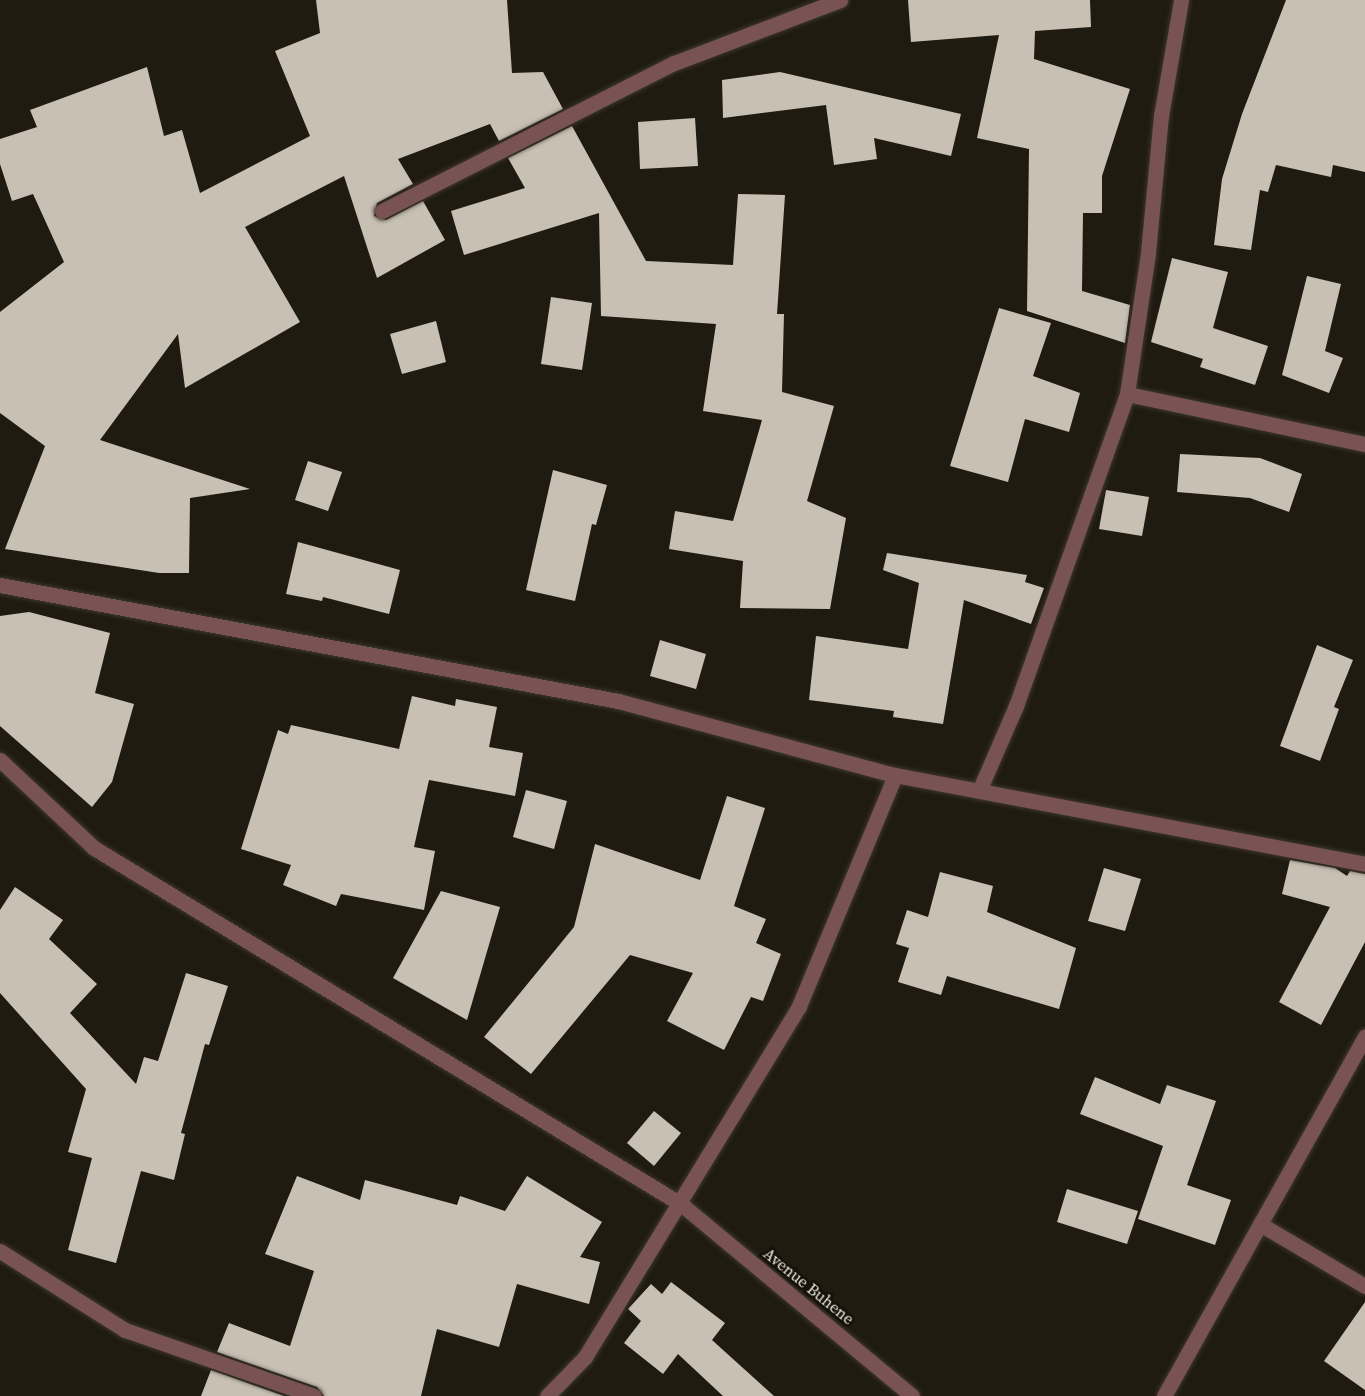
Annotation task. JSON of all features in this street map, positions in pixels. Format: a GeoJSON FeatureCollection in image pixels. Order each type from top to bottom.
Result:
{"type":"FeatureCollection","features":[{"type":"Feature","properties":{"kind":"street"},"geometry":{"type":"LineString","coordinates":[[382,212],[674,63],[840,0]]}},
{"type":"Feature","properties":{"kind":"street"},"geometry":{"type":"LineString","coordinates":[[979,791],[1016,706],[1127,394],[1148,253],[1161,116],[1181,0]]}},
{"type":"Feature","properties":{"kind":"street"},"geometry":{"type":"LineString","coordinates":[[1127,394],[1365,444]]}},
{"type":"Feature","properties":{"kind":"street"},"geometry":{"type":"LineString","coordinates":[[0,585],[618,701],[895,775],[1365,864]]}},
{"type":"Feature","properties":{"kind":"street","name":"Avenue Buhene"},"geometry":{"type":"LineString","coordinates":[[0,760],[94,848],[681,1204],[912,1396]]}},
{"type":"Feature","properties":{"kind":"street"},"geometry":{"type":"LineString","coordinates":[[547,1396],[585,1357],[681,1204],[799,1006],[895,775]]}},
{"type":"Feature","properties":{"kind":"street"},"geometry":{"type":"LineString","coordinates":[[1164,1396],[1365,1036]]}},
{"type":"Feature","properties":{"kind":"street"},"geometry":{"type":"LineString","coordinates":[[1260,1224],[1365,1286]]}},
{"type":"Feature","properties":{"kind":"street"},"geometry":{"type":"LineString","coordinates":[[0,1251],[125,1330],[314,1396]]}},
{"type":"Feature","properties":{"kind":"building"},"geometry":{"type":"Polygon","coordinates":[[[316,0],[507,0],[512,73],[543,72],[563,109],[499,141],[490,124],[398,159],[413,184],[377,203],[374,216],[386,220],[423,201],[445,240],[377,278],[344,176],[245,227],[300,322],[185,388],[178,334],[100,440],[250,489],[190,498],[189,573],[159,573],[5,549],[45,446],[0,413],[0,312],[64,262],[33,194],[12,201],[0,164],[0,139],[37,127],[30,110],[147,67],[164,136],[182,130],[200,193],[310,136],[275,51],[320,33],[316,0]]]}},
{"type":"Feature","properties":{"kind":"building"},"geometry":{"type":"Polygon","coordinates":[[[908,0],[1090,0],[1091,27],[1035,31],[1034,59],[1130,89],[1102,176],[1102,213],[1083,213],[1082,291],[1130,305],[1125,343],[1027,311],[1029,149],[977,138],[999,35],[911,42],[908,0]]]}},
{"type":"Feature","properties":{"kind":"building"},"geometry":{"type":"Polygon","coordinates":[[[1286,0],[1365,0],[1365,172],[1333,165],[1331,177],[1276,165],[1268,192],[1260,190],[1251,250],[1214,245],[1222,179],[1242,114],[1286,0]]]}},
{"type":"Feature","properties":{"kind":"building"},"geometry":{"type":"Polygon","coordinates":[[[780,72],[961,114],[951,156],[874,138],[877,159],[834,165],[826,105],[723,118],[722,80],[780,72]]]}},
{"type":"Feature","properties":{"kind":"building"},"geometry":{"type":"Polygon","coordinates":[[[695,118],[698,166],[640,169],[638,122],[695,118]]]}},
{"type":"Feature","properties":{"kind":"building"},"geometry":{"type":"Polygon","coordinates":[[[572,126],[646,261],[733,265],[738,194],[785,195],[777,314],[784,314],[782,392],[834,406],[807,501],[846,518],[830,609],[740,608],[743,561],[669,549],[675,511],[733,521],[762,420],[703,411],[716,324],[601,316],[599,213],[464,255],[451,211],[525,188],[508,158],[572,126]]]}},
{"type":"Feature","properties":{"kind":"building"},"geometry":{"type":"Polygon","coordinates":[[[1172,258],[1228,272],[1213,328],[1268,346],[1255,385],[1200,367],[1203,359],[1151,342],[1172,258]]]}},
{"type":"Feature","properties":{"kind":"building"},"geometry":{"type":"Polygon","coordinates":[[[1307,276],[1341,284],[1325,351],[1343,358],[1329,393],[1282,375],[1307,276]]]}},
{"type":"Feature","properties":{"kind":"building"},"geometry":{"type":"Polygon","coordinates":[[[551,297],[592,303],[582,370],[541,364],[551,297]]]}},
{"type":"Feature","properties":{"kind":"building"},"geometry":{"type":"Polygon","coordinates":[[[999,308],[1051,323],[1033,376],[1080,393],[1069,432],[1025,419],[1008,482],[950,466],[999,308]]]}},
{"type":"Feature","properties":{"kind":"building"},"geometry":{"type":"Polygon","coordinates":[[[436,321],[446,362],[402,374],[390,334],[436,321]]]}},
{"type":"Feature","properties":{"kind":"building"},"geometry":{"type":"Polygon","coordinates":[[[1180,454],[1260,458],[1302,474],[1289,512],[1250,498],[1177,492],[1180,454]]]}},
{"type":"Feature","properties":{"kind":"building"},"geometry":{"type":"Polygon","coordinates":[[[308,461],[342,472],[328,511],[295,500],[308,461]]]}},
{"type":"Feature","properties":{"kind":"building"},"geometry":{"type":"Polygon","coordinates":[[[553,470],[607,485],[596,525],[592,524],[575,601],[526,590],[553,470]]]}},
{"type":"Feature","properties":{"kind":"building"},"geometry":{"type":"Polygon","coordinates":[[[1106,490],[1149,497],[1142,536],[1099,529],[1106,490]]]}},
{"type":"Feature","properties":{"kind":"building"},"geometry":{"type":"Polygon","coordinates":[[[298,542],[400,570],[389,614],[323,597],[322,601],[286,594],[298,542]]]}},
{"type":"Feature","properties":{"kind":"building"},"geometry":{"type":"Polygon","coordinates":[[[887,553],[1027,575],[1025,582],[1044,588],[1031,624],[964,600],[943,724],[893,717],[894,711],[809,700],[816,636],[908,649],[919,583],[883,570],[887,553]]]}},
{"type":"Feature","properties":{"kind":"building"},"geometry":{"type":"Polygon","coordinates":[[[29,612],[110,633],[95,693],[134,704],[112,782],[92,807],[0,726],[0,616],[29,612]]]}},
{"type":"Feature","properties":{"kind":"building"},"geometry":{"type":"Polygon","coordinates":[[[660,640],[706,654],[696,689],[650,676],[660,640]]]}},
{"type":"Feature","properties":{"kind":"building"},"geometry":{"type":"Polygon","coordinates":[[[1317,645],[1353,660],[1334,707],[1339,709],[1320,761],[1280,746],[1317,645]]]}},
{"type":"Feature","properties":{"kind":"building"},"geometry":{"type":"Polygon","coordinates":[[[412,696],[455,706],[456,699],[497,707],[489,747],[523,753],[515,796],[429,780],[414,847],[435,851],[424,910],[341,894],[336,906],[283,885],[291,865],[241,849],[278,730],[288,734],[291,725],[399,749],[412,696]]]}},
{"type":"Feature","properties":{"kind":"building"},"geometry":{"type":"Polygon","coordinates":[[[526,790],[567,801],[554,849],[513,837],[526,790]]]}},
{"type":"Feature","properties":{"kind":"building"},"geometry":{"type":"Polygon","coordinates":[[[727,796],[765,808],[734,906],[766,919],[756,943],[781,954],[763,1001],[751,997],[724,1050],[667,1021],[693,973],[630,955],[531,1074],[484,1037],[574,927],[595,844],[700,880],[727,796]]]}},
{"type":"Feature","properties":{"kind":"building"},"geometry":{"type":"Polygon","coordinates":[[[1290,860],[1335,868],[1347,876],[1350,871],[1365,874],[1365,942],[1321,1025],[1279,1002],[1330,907],[1282,894],[1290,860]]]}},
{"type":"Feature","properties":{"kind":"building"},"geometry":{"type":"Polygon","coordinates":[[[1104,868],[1141,879],[1125,931],[1088,921],[1104,868]]]}},
{"type":"Feature","properties":{"kind":"building"},"geometry":{"type":"Polygon","coordinates":[[[940,872],[993,886],[987,912],[1076,948],[1059,1009],[947,976],[941,995],[898,982],[909,948],[896,944],[907,910],[928,917],[940,872]]]}},
{"type":"Feature","properties":{"kind":"building"},"geometry":{"type":"Polygon","coordinates":[[[15,887],[63,920],[49,939],[97,984],[70,1013],[136,1084],[144,1057],[158,1061],[186,973],[228,986],[209,1045],[205,1044],[181,1133],[185,1134],[174,1180],[141,1171],[116,1263],[68,1250],[92,1158],[68,1152],[86,1089],[0,993],[0,910],[15,887]]]}},
{"type":"Feature","properties":{"kind":"building"},"geometry":{"type":"Polygon","coordinates":[[[441,891],[500,907],[467,1020],[393,978],[441,891]]]}},
{"type":"Feature","properties":{"kind":"building"},"geometry":{"type":"Polygon","coordinates":[[[1095,1077],[1160,1104],[1167,1085],[1216,1101],[1187,1185],[1231,1200],[1215,1245],[1138,1219],[1163,1146],[1080,1114],[1095,1077]]]}},
{"type":"Feature","properties":{"kind":"building"},"geometry":{"type":"Polygon","coordinates":[[[654,1111],[681,1133],[654,1166],[627,1143],[654,1111]]]}},
{"type":"Feature","properties":{"kind":"building"},"geometry":{"type":"Polygon","coordinates":[[[297,1176],[360,1200],[365,1180],[457,1205],[460,1196],[505,1211],[527,1176],[602,1222],[580,1257],[600,1262],[589,1304],[517,1284],[499,1347],[437,1329],[421,1396],[324,1396],[317,1387],[217,1352],[229,1323],[290,1346],[314,1271],[265,1254],[297,1176]]]}},
{"type":"Feature","properties":{"kind":"building"},"geometry":{"type":"Polygon","coordinates":[[[1067,1189],[1138,1211],[1127,1244],[1057,1222],[1067,1189]]]}},
{"type":"Feature","properties":{"kind":"building"},"geometry":{"type":"Polygon","coordinates":[[[671,1282],[725,1323],[712,1340],[774,1396],[723,1396],[678,1354],[663,1374],[624,1343],[641,1321],[628,1309],[651,1284],[662,1294],[671,1282]]]}},
{"type":"Feature","properties":{"kind":"building"},"geometry":{"type":"Polygon","coordinates":[[[1365,1302],[1365,1390],[1324,1361],[1365,1302]]]}},
{"type":"Feature","properties":{"kind":"building"},"geometry":{"type":"Polygon","coordinates":[[[211,1370],[284,1396],[201,1396],[211,1370]]]}}]}
